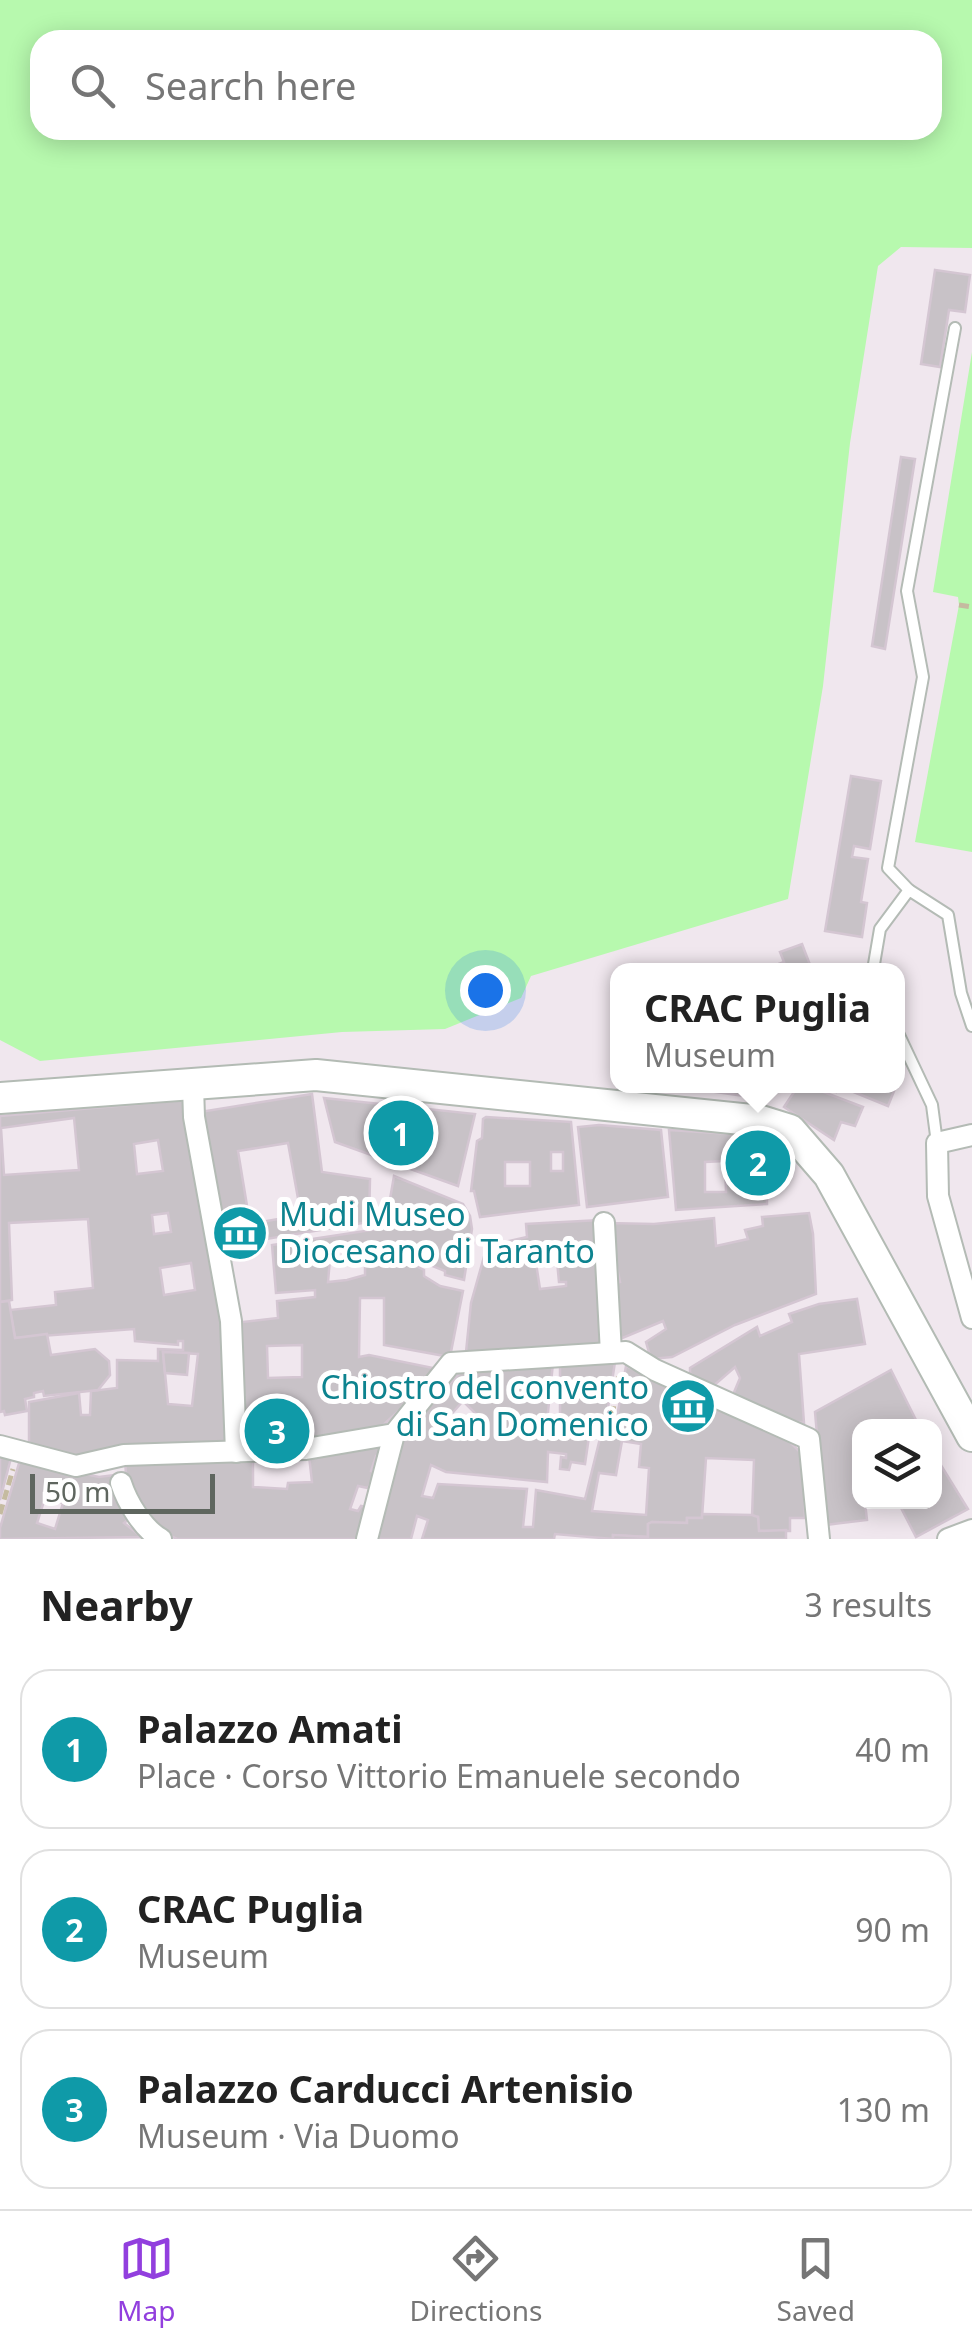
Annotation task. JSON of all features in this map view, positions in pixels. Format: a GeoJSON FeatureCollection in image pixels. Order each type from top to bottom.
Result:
{"type":"FeatureCollection","features":[{"type":"Feature","properties":{"kind":"main road"},"geometry":{"type":"LineString","coordinates":[[0,1098],[316,1076],[760,1121],[790,1130],[829,1175],[972,1436]]}},
{"type":"Feature","properties":{"kind":"street"},"geometry":{"type":"LineString","coordinates":[[193,1086],[194,1117],[230,1321],[236,1452]]}},
{"type":"Feature","properties":{"kind":"street"},"geometry":{"type":"LineString","coordinates":[[972,1135],[937,1143],[938,1196],[972,1318]]}},
{"type":"Feature","properties":{"kind":"street"},"geometry":{"type":"LineString","coordinates":[[604,1223],[617,1353]]}},
{"type":"Feature","properties":{"kind":"street"},"geometry":{"type":"LineString","coordinates":[[367,1539],[394,1434],[451,1364],[617,1353],[808,1439],[819,1539]]}},
{"type":"Feature","properties":{"kind":"street"},"geometry":{"type":"LineString","coordinates":[[9,1449],[76,1466],[124,1455],[306,1449],[394,1434]]}},
{"type":"Feature","properties":{"kind":"street"},"geometry":{"type":"LineString","coordinates":[[120,1483],[143,1521],[161,1539]]}},
{"type":"Feature","properties":{"kind":"street"},"geometry":{"type":"LineString","coordinates":[[948,1539],[972,1530]]}},
{"type":"Feature","properties":{"kind":"lane"},"geometry":{"type":"LineString","coordinates":[[955,328],[907,591],[923,677],[888,868],[909,890],[948,914],[961,992],[972,1026]]}},
{"type":"Feature","properties":{"kind":"lane"},"geometry":{"type":"LineString","coordinates":[[874,963],[880,928],[909,890]]}},
{"type":"Feature","properties":{"kind":"lane"},"geometry":{"type":"LineString","coordinates":[[905,1049],[932,1105],[937,1143]]}},
{"type":"Feature","properties":{"kind":"path"},"geometry":{"type":"LineString","coordinates":[[959,605],[972,607]]}},
{"type":"Feature","properties":{"kind":"path"},"geometry":{"type":"LineString","coordinates":[[612,1416],[617,1353]]}},
{"type":"Feature","properties":{"kind":"path"},"geometry":{"type":"LineString","coordinates":[[0,1514],[9,1449]]}},
{"type":"Feature","properties":{"kind":"shaded area"},"geometry":{"type":"Polygon","coordinates":[[[0,0],[972,0],[972,248],[901,247],[878,266],[850,443],[823,686],[788,899],[531,976],[521,998],[445,1029],[342,1032],[40,1061],[0,1040],[0,0]]]}},
{"type":"Feature","properties":{"kind":"shaded area"},"geometry":{"type":"Polygon","coordinates":[[[972,352],[972,852],[915,842],[959,605],[958,597],[933,592],[972,352]]]}},
{"type":"Feature","properties":{"kind":"building"},"geometry":{"type":"Polygon","coordinates":[[[935,270],[970,275],[965,312],[949,310],[940,367],[921,364],[935,270]]]}},
{"type":"Feature","properties":{"kind":"building"},"geometry":{"type":"Polygon","coordinates":[[[901,457],[915,459],[885,649],[872,646],[901,457]]]}},
{"type":"Feature","properties":{"kind":"building"},"geometry":{"type":"Polygon","coordinates":[[[851,776],[881,781],[870,849],[854,846],[852,857],[868,859],[861,902],[867,903],[862,937],[825,931],[851,776]]]}},
{"type":"Feature","properties":{"kind":"building"},"geometry":{"type":"Polygon","coordinates":[[[802,944],[809,963],[781,963],[780,952],[802,944]]]}},
{"type":"Feature","properties":{"kind":"building"},"geometry":{"type":"Polygon","coordinates":[[[793,1093],[826,1093],[863,1107],[855,1126],[841,1122],[834,1140],[784,1107],[793,1093]]]}},
{"type":"Feature","properties":{"kind":"building"},"geometry":{"type":"Polygon","coordinates":[[[856,1093],[893,1093],[888,1106],[856,1093]]]}},
{"type":"Feature","properties":{"kind":"building"},"geometry":{"type":"Polygon","coordinates":[[[312,1094],[322,1172],[370,1179],[369,1222],[223,1246],[200,1112],[312,1094]],[[288,1143],[238,1151],[250,1224],[301,1215],[288,1143]]]}},
{"type":"Feature","properties":{"kind":"building"},"geometry":{"type":"Polygon","coordinates":[[[324,1098],[475,1114],[458,1186],[335,1142],[324,1098]]]}},
{"type":"Feature","properties":{"kind":"building"},"geometry":{"type":"Polygon","coordinates":[[[186,1100],[222,1308],[228,1397],[225,1445],[73,1459],[29,1446],[29,1402],[79,1393],[81,1415],[90,1415],[91,1391],[117,1388],[117,1360],[158,1361],[158,1349],[183,1350],[183,1341],[178,1341],[178,1345],[135,1341],[134,1329],[15,1338],[10,1310],[56,1305],[55,1292],[93,1288],[88,1219],[9,1223],[12,1300],[0,1302],[0,1116],[186,1100]],[[74,1118],[1,1128],[4,1175],[79,1170],[74,1118]],[[158,1140],[134,1144],[137,1174],[163,1171],[158,1140]],[[168,1213],[152,1215],[154,1234],[171,1232],[168,1213]],[[191,1263],[160,1268],[164,1295],[195,1290],[191,1263]],[[163,1352],[168,1404],[192,1406],[198,1354],[163,1352]]]}},
{"type":"Feature","properties":{"kind":"building"},"geometry":{"type":"Polygon","coordinates":[[[483,1119],[571,1122],[579,1205],[480,1217],[471,1191],[483,1119]],[[551,1152],[551,1171],[563,1171],[563,1152],[551,1152]],[[505,1162],[505,1186],[530,1186],[530,1162],[505,1162]]]}},
{"type":"Feature","properties":{"kind":"building"},"geometry":{"type":"Polygon","coordinates":[[[578,1127],[661,1130],[668,1197],[587,1207],[578,1127]]]}},
{"type":"Feature","properties":{"kind":"building"},"geometry":{"type":"Polygon","coordinates":[[[669,1130],[766,1136],[767,1204],[676,1210],[669,1130]],[[725,1161],[705,1162],[705,1192],[726,1192],[725,1161]]]}},
{"type":"Feature","properties":{"kind":"building"},"geometry":{"type":"Polygon","coordinates":[[[394,1176],[463,1204],[470,1216],[472,1229],[464,1280],[410,1257],[408,1262],[424,1270],[424,1276],[440,1286],[463,1291],[450,1357],[384,1345],[384,1298],[360,1298],[359,1357],[369,1355],[438,1369],[380,1428],[317,1442],[245,1445],[242,1322],[278,1318],[277,1301],[315,1297],[315,1290],[276,1293],[272,1245],[385,1228],[394,1176]],[[365,1247],[312,1256],[313,1261],[330,1259],[328,1282],[347,1280],[365,1275],[365,1247]],[[302,1345],[267,1346],[268,1378],[302,1377],[302,1345]]]}},
{"type":"Feature","properties":{"kind":"building"},"geometry":{"type":"Polygon","coordinates":[[[809,1213],[816,1294],[735,1325],[672,1357],[651,1359],[646,1342],[666,1329],[663,1321],[613,1342],[610,1284],[620,1282],[608,1223],[654,1224],[714,1218],[716,1246],[748,1239],[745,1230],[763,1226],[762,1217],[809,1213]]]}},
{"type":"Feature","properties":{"kind":"building"},"geometry":{"type":"Polygon","coordinates":[[[600,1220],[603,1256],[594,1256],[609,1347],[466,1352],[471,1303],[487,1246],[527,1237],[526,1224],[600,1220]],[[557,1261],[536,1263],[540,1289],[566,1286],[566,1282],[559,1282],[557,1261]]]}},
{"type":"Feature","properties":{"kind":"building"},"geometry":{"type":"Polygon","coordinates":[[[857,1299],[865,1344],[799,1354],[804,1423],[797,1425],[732,1397],[740,1378],[735,1367],[711,1388],[690,1373],[690,1368],[757,1327],[760,1336],[792,1322],[789,1314],[819,1304],[857,1299]]]}},
{"type":"Feature","properties":{"kind":"building"},"geometry":{"type":"Polygon","coordinates":[[[9,1301],[15,1338],[47,1334],[51,1355],[95,1349],[109,1361],[110,1375],[98,1390],[44,1396],[43,1391],[34,1393],[34,1397],[25,1399],[27,1411],[5,1415],[0,1412],[0,1302],[9,1301]]]}},
{"type":"Feature","properties":{"kind":"building"},"geometry":{"type":"Polygon","coordinates":[[[163,1352],[189,1353],[187,1375],[165,1373],[163,1352]]]}},
{"type":"Feature","properties":{"kind":"building"},"geometry":{"type":"Polygon","coordinates":[[[615,1362],[607,1414],[617,1417],[626,1366],[772,1427],[803,1455],[805,1518],[790,1518],[790,1531],[759,1531],[758,1517],[752,1517],[754,1460],[706,1458],[702,1518],[687,1518],[687,1523],[652,1522],[648,1524],[648,1537],[613,1535],[613,1539],[555,1534],[554,1539],[422,1539],[428,1520],[417,1516],[411,1539],[177,1539],[158,1530],[127,1489],[125,1460],[253,1460],[253,1487],[287,1489],[288,1483],[312,1482],[309,1456],[383,1445],[368,1488],[358,1486],[350,1509],[358,1511],[361,1506],[382,1510],[392,1460],[410,1424],[460,1373],[482,1367],[553,1363],[547,1422],[560,1423],[560,1363],[615,1362]],[[463,1401],[448,1418],[451,1431],[459,1438],[478,1416],[463,1401]],[[592,1416],[585,1464],[571,1462],[569,1470],[560,1469],[561,1457],[566,1458],[566,1454],[548,1452],[547,1482],[446,1472],[431,1465],[422,1496],[433,1498],[438,1484],[527,1489],[523,1527],[533,1527],[536,1490],[585,1499],[605,1418],[592,1416]],[[622,1441],[616,1475],[599,1473],[592,1511],[646,1515],[649,1468],[639,1467],[641,1444],[622,1441]]]}},
{"type":"Feature","properties":{"kind":"building"},"geometry":{"type":"Polygon","coordinates":[[[891,1370],[916,1419],[852,1419],[852,1509],[866,1509],[867,1520],[825,1525],[815,1412],[891,1370]]]}},
{"type":"Feature","properties":{"kind":"building"},"geometry":{"type":"Polygon","coordinates":[[[0,1455],[11,1458],[0,1500],[0,1455]]]}},
{"type":"Feature","properties":{"kind":"building"},"geometry":{"type":"Polygon","coordinates":[[[20,1460],[99,1477],[114,1475],[130,1518],[124,1523],[142,1537],[0,1539],[20,1460]],[[45,1498],[37,1523],[55,1529],[63,1503],[45,1498]]]}},
{"type":"Feature","properties":{"kind":"building"},"geometry":{"type":"Polygon","coordinates":[[[942,1467],[968,1509],[916,1537],[902,1509],[942,1509],[942,1467]]]}},
{"type":"Feature","properties":{"kind":"building"},"geometry":{"type":"Polygon","coordinates":[[[702,1514],[752,1515],[758,1517],[759,1531],[786,1530],[786,1539],[613,1539],[613,1535],[648,1537],[648,1524],[652,1522],[687,1523],[687,1518],[702,1518],[702,1514]]]}},
{"type":"Feature","properties":{"kind":"place","name":"Palazzo Amati"},"geometry":{"type":"Point","coordinates":[401,1133]}},
{"type":"Feature","properties":{"kind":"place","name":"CRAC Puglia"},"geometry":{"type":"Point","coordinates":[758,1163]}},
{"type":"Feature","properties":{"kind":"place","name":"Mudi Museo Diocesano di Taranto"},"geometry":{"type":"Point","coordinates":[240,1233]}},
{"type":"Feature","properties":{"kind":"place","name":"Chiostro del convento di San Domenico"},"geometry":{"type":"Point","coordinates":[688,1406]}},
{"type":"Feature","properties":{"kind":"place","name":"Palazzo Carducci Artenisio"},"geometry":{"type":"Point","coordinates":[277,1431]}}]}
